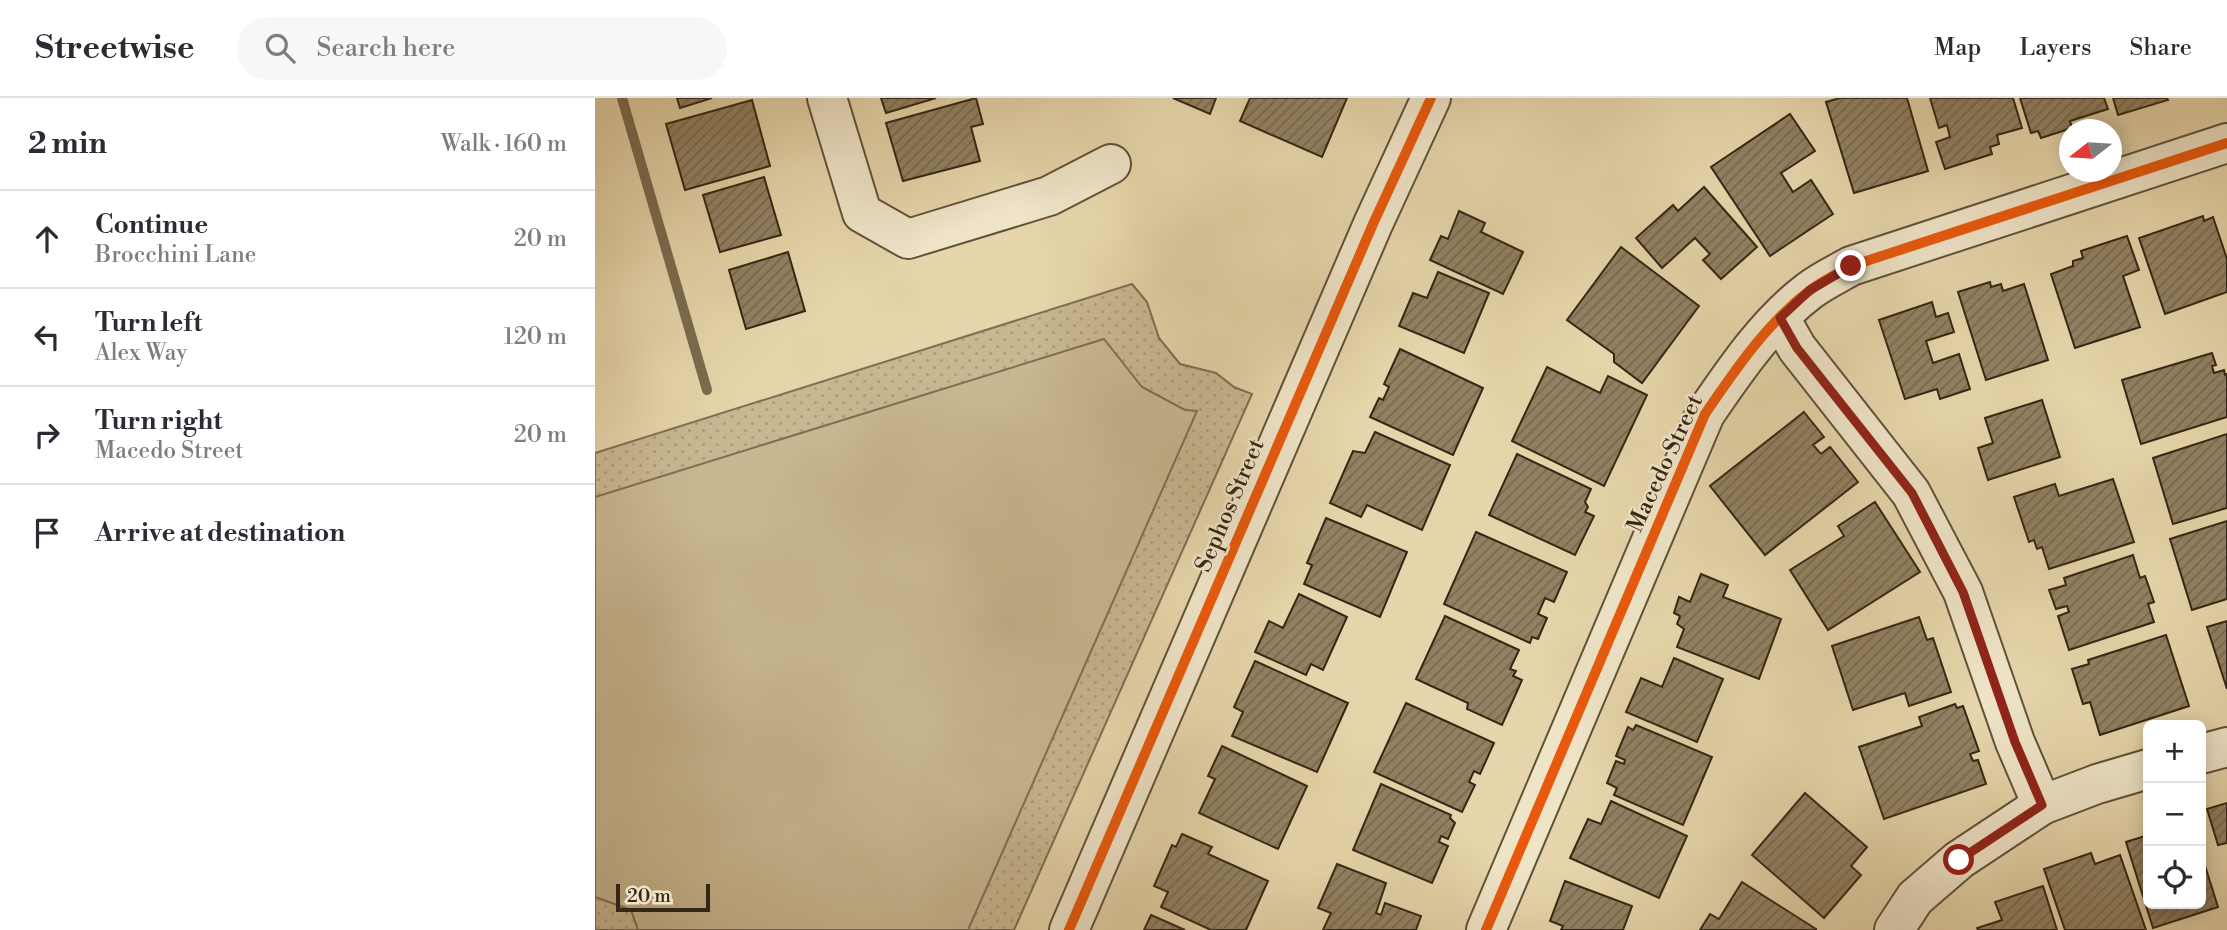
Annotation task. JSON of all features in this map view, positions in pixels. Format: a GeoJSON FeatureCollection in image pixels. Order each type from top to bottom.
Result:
{"type":"FeatureCollection","features":[{"type":"Feature","properties":{"kind":"street"},"geometry":{"type":"LineString","coordinates":[[827,98],[862,213],[908,239],[1049,196],[1111,164]]}},
{"type":"Feature","properties":{"kind":"street","name":"Sephos Street"},"geometry":{"type":"LineString","coordinates":[[1069,930],[1368,237],[1431,98]]}},
{"type":"Feature","properties":{"kind":"street","name":"Macedo Street"},"geometry":{"type":"LineString","coordinates":[[1486,930],[1705,414],[1734,371],[1780,318],[1810,290],[1851,266],[2226,148]]}},
{"type":"Feature","properties":{"kind":"street"},"geometry":{"type":"LineString","coordinates":[[1780,318],[1797,348],[1912,493],[1963,592],[2015,742],[2042,805]]}},
{"type":"Feature","properties":{"kind":"street"},"geometry":{"type":"LineString","coordinates":[[2206,753],[2227,747]]}},
{"type":"Feature","properties":{"kind":"street"},"geometry":{"type":"LineString","coordinates":[[1894,930],[1915,898],[1959,860],[2042,805],[2143,770]]}},
{"type":"Feature","properties":{"kind":"shaded area"},"geometry":{"type":"Polygon","coordinates":[[[1132,284],[1147,302],[1159,338],[1180,364],[1216,373],[1234,387],[1252,394],[1014,930],[595,930],[595,453],[1132,284]]]}},
{"type":"Feature","properties":{"kind":"shaded area"},"geometry":{"type":"Polygon","coordinates":[[[1104,339],[1142,387],[1185,410],[1197,411],[968,930],[638,930],[631,910],[595,897],[595,497],[1104,339]]]}},
{"type":"Feature","properties":{"kind":"building"},"geometry":{"type":"Polygon","coordinates":[[[677,98],[712,98],[680,108],[677,98]]]}},
{"type":"Feature","properties":{"kind":"building"},"geometry":{"type":"Polygon","coordinates":[[[881,98],[936,98],[886,113],[881,98]]]}},
{"type":"Feature","properties":{"kind":"building"},"geometry":{"type":"Polygon","coordinates":[[[976,98],[983,124],[971,127],[980,161],[903,181],[886,123],[976,98]]]}},
{"type":"Feature","properties":{"kind":"building"},"geometry":{"type":"Polygon","coordinates":[[[1173,98],[1216,98],[1210,114],[1173,98]]]}},
{"type":"Feature","properties":{"kind":"building"},"geometry":{"type":"Polygon","coordinates":[[[1250,98],[1347,98],[1322,157],[1240,121],[1250,98]]]}},
{"type":"Feature","properties":{"kind":"building"},"geometry":{"type":"Polygon","coordinates":[[[1840,98],[1907,98],[1928,171],[1854,193],[1826,102],[1840,98]]]}},
{"type":"Feature","properties":{"kind":"building"},"geometry":{"type":"Polygon","coordinates":[[[1930,98],[2013,98],[2022,128],[1997,135],[1999,144],[1990,147],[1992,154],[1945,169],[1936,142],[1950,137],[1947,125],[1939,128],[1930,98]]]}},
{"type":"Feature","properties":{"kind":"building"},"geometry":{"type":"Polygon","coordinates":[[[2020,98],[2104,98],[2108,109],[2076,119],[2059,119],[2059,132],[2041,138],[2038,131],[2031,133],[2020,98]]]}},
{"type":"Feature","properties":{"kind":"building"},"geometry":{"type":"Polygon","coordinates":[[[2113,98],[2167,98],[2168,100],[2118,115],[2113,98]]]}},
{"type":"Feature","properties":{"kind":"building"},"geometry":{"type":"Polygon","coordinates":[[[752,100],[770,166],[685,190],[666,124],[752,100]]]}},
{"type":"Feature","properties":{"kind":"building"},"geometry":{"type":"Polygon","coordinates":[[[1790,114],[1815,151],[1781,173],[1793,192],[1811,180],[1833,214],[1770,256],[1711,167],[1790,114]]]}},
{"type":"Feature","properties":{"kind":"building"},"geometry":{"type":"Polygon","coordinates":[[[764,177],[781,235],[720,252],[703,195],[764,177]]]}},
{"type":"Feature","properties":{"kind":"building"},"geometry":{"type":"Polygon","coordinates":[[[1704,187],[1757,247],[1721,279],[1703,260],[1710,254],[1695,238],[1662,268],[1636,238],[1673,205],[1678,211],[1704,187]]]}},
{"type":"Feature","properties":{"kind":"building"},"geometry":{"type":"Polygon","coordinates":[[[1459,211],[1485,223],[1481,232],[1523,252],[1503,294],[1430,260],[1441,236],[1448,239],[1459,211]]]}},
{"type":"Feature","properties":{"kind":"building"},"geometry":{"type":"Polygon","coordinates":[[[2203,216],[2204,221],[2213,217],[2227,259],[2227,292],[2165,314],[2139,238],[2203,216]]]}},
{"type":"Feature","properties":{"kind":"building"},"geometry":{"type":"Polygon","coordinates":[[[2127,236],[2139,270],[2123,276],[2140,327],[2075,348],[2051,274],[2073,266],[2073,261],[2083,258],[2081,251],[2127,236]]]}},
{"type":"Feature","properties":{"kind":"building"},"geometry":{"type":"Polygon","coordinates":[[[1621,247],[1699,306],[1642,383],[1614,362],[1614,354],[1567,320],[1621,247]]]}},
{"type":"Feature","properties":{"kind":"building"},"geometry":{"type":"Polygon","coordinates":[[[788,252],[805,311],[746,329],[729,270],[788,252]]]}},
{"type":"Feature","properties":{"kind":"building"},"geometry":{"type":"Polygon","coordinates":[[[1438,272],[1489,293],[1464,353],[1399,326],[1413,293],[1427,298],[1438,272]]]}},
{"type":"Feature","properties":{"kind":"building"},"geometry":{"type":"Polygon","coordinates":[[[1990,282],[1991,287],[2001,284],[2003,291],[2024,284],[2048,360],[1986,380],[1958,292],[1990,282]]]}},
{"type":"Feature","properties":{"kind":"building"},"geometry":{"type":"Polygon","coordinates":[[[1932,302],[1936,317],[1948,313],[1954,332],[1926,341],[1933,363],[1959,354],[1970,389],[1940,399],[1937,389],[1905,399],[1879,320],[1932,302]]]}},
{"type":"Feature","properties":{"kind":"building"},"geometry":{"type":"Polygon","coordinates":[[[1400,349],[1483,388],[1453,455],[1370,417],[1379,398],[1383,400],[1389,387],[1384,384],[1400,349]]]}},
{"type":"Feature","properties":{"kind":"building"},"geometry":{"type":"Polygon","coordinates":[[[2212,353],[2216,365],[2212,366],[2214,373],[2224,370],[2225,375],[2227,374],[2227,417],[2141,444],[2122,380],[2212,353]]]}},
{"type":"Feature","properties":{"kind":"building"},"geometry":{"type":"Polygon","coordinates":[[[1547,367],[1600,393],[1608,376],[1647,395],[1604,486],[1512,441],[1547,367]]]}},
{"type":"Feature","properties":{"kind":"building"},"geometry":{"type":"Polygon","coordinates":[[[2042,400],[2060,457],[1988,480],[1978,448],[1993,443],[1985,418],[2042,400]]]}},
{"type":"Feature","properties":{"kind":"building"},"geometry":{"type":"Polygon","coordinates":[[[1804,412],[1824,437],[1813,445],[1821,454],[1830,447],[1858,482],[1765,555],[1710,486],[1804,412]]]}},
{"type":"Feature","properties":{"kind":"building"},"geometry":{"type":"Polygon","coordinates":[[[1375,432],[1450,465],[1422,530],[1367,505],[1361,517],[1330,503],[1353,451],[1365,453],[1375,432]]]}},
{"type":"Feature","properties":{"kind":"building"},"geometry":{"type":"Polygon","coordinates":[[[2227,434],[2227,508],[2173,524],[2153,458],[2227,434]]]}},
{"type":"Feature","properties":{"kind":"building"},"geometry":{"type":"Polygon","coordinates":[[[1517,454],[1591,489],[1585,502],[1588,507],[1585,512],[1594,516],[1575,555],[1489,515],[1517,454]]]}},
{"type":"Feature","properties":{"kind":"building"},"geometry":{"type":"Polygon","coordinates":[[[2113,479],[2134,542],[2049,569],[2042,547],[2037,549],[2034,540],[2029,542],[2014,497],[2055,484],[2059,496],[2113,479]]]}},
{"type":"Feature","properties":{"kind":"building"},"geometry":{"type":"Polygon","coordinates":[[[1875,502],[1920,572],[1828,630],[1790,570],[1844,536],[1838,526],[1875,502]]]}},
{"type":"Feature","properties":{"kind":"building"},"geometry":{"type":"Polygon","coordinates":[[[1326,518],[1407,552],[1380,617],[1304,584],[1312,565],[1307,563],[1326,518]]]}},
{"type":"Feature","properties":{"kind":"building"},"geometry":{"type":"Polygon","coordinates":[[[2227,521],[2227,599],[2192,610],[2170,539],[2227,521]]]}},
{"type":"Feature","properties":{"kind":"building"},"geometry":{"type":"Polygon","coordinates":[[[1476,532],[1567,572],[1554,602],[1545,598],[1538,614],[1547,618],[1538,639],[1532,637],[1530,643],[1444,604],[1476,532]]]}},
{"type":"Feature","properties":{"kind":"building"},"geometry":{"type":"Polygon","coordinates":[[[2133,555],[2140,578],[2145,576],[2154,602],[2148,604],[2154,622],[2069,650],[2058,616],[2069,612],[2067,606],[2056,609],[2049,590],[2066,585],[2064,578],[2133,555]]]}},
{"type":"Feature","properties":{"kind":"building"},"geometry":{"type":"Polygon","coordinates":[[[1701,574],[1728,585],[1723,597],[1781,619],[1759,679],[1677,647],[1684,629],[1677,624],[1680,616],[1674,613],[1679,597],[1690,602],[1701,574]]]}},
{"type":"Feature","properties":{"kind":"building"},"geometry":{"type":"Polygon","coordinates":[[[1299,594],[1347,617],[1323,670],[1311,664],[1306,675],[1255,652],[1269,621],[1283,628],[1299,594]]]}},
{"type":"Feature","properties":{"kind":"building"},"geometry":{"type":"Polygon","coordinates":[[[1445,616],[1519,650],[1510,669],[1516,671],[1513,676],[1522,680],[1502,725],[1467,709],[1468,703],[1416,679],[1445,616]]]}},
{"type":"Feature","properties":{"kind":"building"},"geometry":{"type":"Polygon","coordinates":[[[1919,617],[1927,640],[1933,638],[1951,692],[1909,706],[1905,693],[1853,710],[1832,646],[1919,617]]]}},
{"type":"Feature","properties":{"kind":"building"},"geometry":{"type":"Polygon","coordinates":[[[2227,621],[2227,689],[2207,627],[2227,621]]]}},
{"type":"Feature","properties":{"kind":"building"},"geometry":{"type":"Polygon","coordinates":[[[2166,635],[2189,706],[2100,735],[2090,702],[2083,704],[2072,669],[2089,664],[2088,660],[2166,635]]]}},
{"type":"Feature","properties":{"kind":"building"},"geometry":{"type":"Polygon","coordinates":[[[1674,658],[1723,679],[1697,742],[1626,712],[1641,678],[1662,687],[1674,658]]]}},
{"type":"Feature","properties":{"kind":"building"},"geometry":{"type":"Polygon","coordinates":[[[1255,661],[1348,703],[1317,772],[1232,736],[1243,712],[1234,707],[1255,661]]]}},
{"type":"Feature","properties":{"kind":"building"},"geometry":{"type":"Polygon","coordinates":[[[1406,703],[1494,743],[1480,774],[1474,771],[1469,782],[1475,785],[1462,812],[1374,772],[1406,703]]]}},
{"type":"Feature","properties":{"kind":"building"},"geometry":{"type":"Polygon","coordinates":[[[1955,704],[1957,708],[1963,706],[1979,751],[1970,754],[1973,761],[1978,760],[1986,784],[1884,819],[1859,747],[1922,726],[1919,717],[1955,704]]]}},
{"type":"Feature","properties":{"kind":"building"},"geometry":{"type":"Polygon","coordinates":[[[1636,725],[1712,757],[1683,825],[1614,795],[1617,788],[1607,783],[1616,761],[1624,764],[1625,760],[1616,756],[1628,727],[1633,730],[1636,725]]]}},
{"type":"Feature","properties":{"kind":"building"},"geometry":{"type":"Polygon","coordinates":[[[1222,746],[1307,786],[1278,849],[1199,813],[1215,779],[1208,776],[1222,746]]]}},
{"type":"Feature","properties":{"kind":"building"},"geometry":{"type":"Polygon","coordinates":[[[1381,784],[1451,815],[1450,818],[1455,823],[1448,839],[1441,836],[1439,842],[1448,846],[1432,883],[1353,850],[1381,784]]]}},
{"type":"Feature","properties":{"kind":"building"},"geometry":{"type":"Polygon","coordinates":[[[1805,793],[1867,847],[1851,866],[1861,875],[1824,918],[1752,855],[1805,793]]]}},
{"type":"Feature","properties":{"kind":"building"},"geometry":{"type":"Polygon","coordinates":[[[1611,801],[1687,836],[1659,898],[1570,858],[1588,819],[1601,824],[1611,801]]]}},
{"type":"Feature","properties":{"kind":"building"},"geometry":{"type":"Polygon","coordinates":[[[2227,803],[2227,843],[2218,845],[2207,809],[2227,803]]]}},
{"type":"Feature","properties":{"kind":"building"},"geometry":{"type":"Polygon","coordinates":[[[1182,834],[1212,847],[1208,854],[1268,881],[1246,930],[1211,930],[1161,907],[1168,892],[1154,886],[1172,845],[1176,847],[1182,834]]]}},
{"type":"Feature","properties":{"kind":"building"},"geometry":{"type":"Polygon","coordinates":[[[2143,837],[2143,896],[2126,842],[2143,837]]]}},
{"type":"Feature","properties":{"kind":"building"},"geometry":{"type":"Polygon","coordinates":[[[2091,853],[2095,864],[2120,855],[2146,930],[2065,930],[2044,869],[2091,853]]]}},
{"type":"Feature","properties":{"kind":"building"},"geometry":{"type":"Polygon","coordinates":[[[1337,864],[1386,883],[1376,913],[1381,915],[1385,903],[1421,916],[1416,930],[1323,930],[1331,913],[1318,908],[1337,864]]]}},
{"type":"Feature","properties":{"kind":"building"},"geometry":{"type":"Polygon","coordinates":[[[2206,869],[2218,907],[2153,928],[2147,909],[2206,909],[2206,869]]]}},
{"type":"Feature","properties":{"kind":"building"},"geometry":{"type":"Polygon","coordinates":[[[1565,881],[1632,906],[1623,930],[1561,930],[1563,926],[1550,921],[1565,881]]]}},
{"type":"Feature","properties":{"kind":"building"},"geometry":{"type":"Polygon","coordinates":[[[1742,882],[1816,930],[1700,930],[1710,914],[1719,919],[1742,882]]]}},
{"type":"Feature","properties":{"kind":"building"},"geometry":{"type":"Polygon","coordinates":[[[2043,886],[2057,930],[1978,930],[1977,928],[2002,920],[1995,902],[2043,886]]]}},
{"type":"Feature","properties":{"kind":"building"},"geometry":{"type":"Polygon","coordinates":[[[1151,915],[1185,930],[1144,930],[1151,915]]]}},
{"type":"Feature","properties":{"kind":"waterway"},"geometry":{"type":"LineString","coordinates":[[622,98],[707,390]]}},
{"type":"Feature","properties":{"kind":"cycle path"},"geometry":{"type":"LineString","coordinates":[[1069,930],[1373,224],[1431,98]]}},
{"type":"Feature","properties":{"kind":"cycle path"},"geometry":{"type":"LineString","coordinates":[[1486,930],[1705,414],[1740,364],[1779,318],[1814,287],[1851,266],[2227,143]]}},
{"type":"Feature","properties":{"kind":"route"},"geometry":{"type":"LineString","coordinates":[[1851,266],[1810,290],[1780,318],[1797,348],[1912,493],[1963,592],[2015,742],[2042,805],[1959,860]]}}]}
